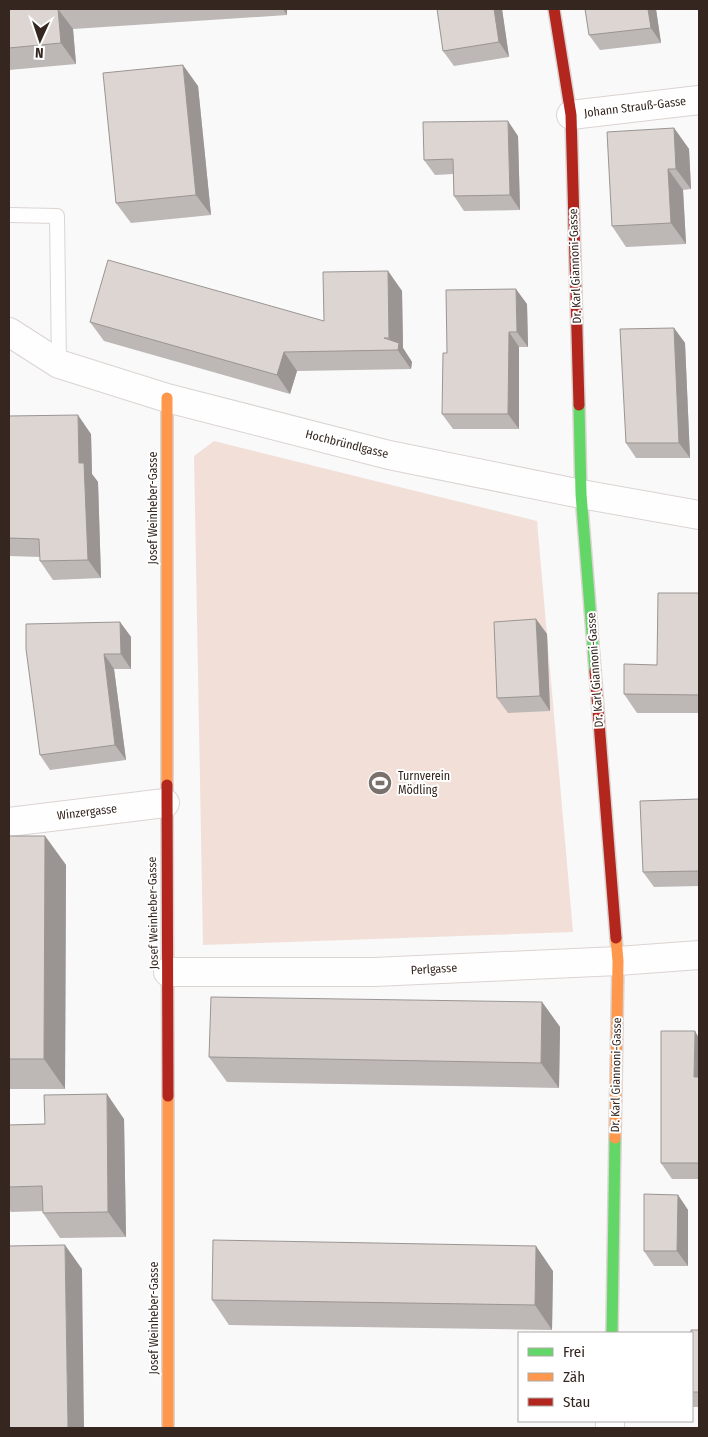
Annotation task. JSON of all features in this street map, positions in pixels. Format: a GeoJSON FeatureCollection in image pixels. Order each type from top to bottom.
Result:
{"type":"FeatureCollection","features":[{"type":"Feature","properties":{"kind":"street","name":"Dr. Karl Giannoni-Gasse"},"geometry":{"type":"LineString","coordinates":[[554,9],[571,115],[582,494],[618,961],[612,1332]]}},
{"type":"Feature","properties":{"kind":"street","name":"Johann Strauß-Gasse"},"geometry":{"type":"LineString","coordinates":[[571,115],[699,100]]}},
{"type":"Feature","properties":{"kind":"street","name":"Hochbründlgasse"},"geometry":{"type":"LineString","coordinates":[[9,332],[59,364],[167,398],[389,454],[582,494],[699,515]]}},
{"type":"Feature","properties":{"kind":"street","name":"Josef Weinheber-Gasse"},"geometry":{"type":"LineString","coordinates":[[167,398],[168,1428]]}},
{"type":"Feature","properties":{"kind":"street","name":"Winzergasse"},"geometry":{"type":"LineString","coordinates":[[9,822],[166,803]]}},
{"type":"Feature","properties":{"kind":"street","name":"Perlgasse"},"geometry":{"type":"LineString","coordinates":[[168,972],[374,972],[618,961],[699,955]]}},
{"type":"Feature","properties":{"kind":"lane"},"geometry":{"type":"LineString","coordinates":[[9,215],[57,216],[59,364]]}},
{"type":"Feature","properties":{"kind":"shaded area","name":"Turnverein Mödling"},"geometry":{"type":"Polygon","coordinates":[[[214,441],[537,521],[573,932],[203,945],[194,456],[214,441]]]}},
{"type":"Feature","properties":{"kind":"building"},"geometry":{"type":"Polygon","coordinates":[[[9,9],[58,9],[61,43],[9,48],[9,9]]]}},
{"type":"Feature","properties":{"kind":"building"},"geometry":{"type":"Polygon","coordinates":[[[437,9],[494,9],[499,42],[443,51],[437,9]]]}},
{"type":"Feature","properties":{"kind":"building"},"geometry":{"type":"Polygon","coordinates":[[[585,9],[648,9],[651,28],[589,35],[585,9]]]}},
{"type":"Feature","properties":{"kind":"building"},"geometry":{"type":"Polygon","coordinates":[[[183,65],[196,195],[116,203],[103,73],[183,65]]]}},
{"type":"Feature","properties":{"kind":"building"},"geometry":{"type":"Polygon","coordinates":[[[508,121],[510,195],[454,196],[453,159],[424,160],[423,122],[508,121]]]}},
{"type":"Feature","properties":{"kind":"building"},"geometry":{"type":"Polygon","coordinates":[[[674,128],[676,169],[668,169],[671,223],[612,226],[607,132],[674,128]]]}},
{"type":"Feature","properties":{"kind":"building"},"geometry":{"type":"Polygon","coordinates":[[[108,260],[324,321],[323,272],[388,271],[389,338],[384,338],[399,343],[398,350],[284,352],[277,375],[90,322],[108,260]]]}},
{"type":"Feature","properties":{"kind":"building"},"geometry":{"type":"Polygon","coordinates":[[[516,289],[517,332],[509,332],[508,414],[442,414],[443,353],[447,353],[446,290],[516,289]]]}},
{"type":"Feature","properties":{"kind":"building"},"geometry":{"type":"Polygon","coordinates":[[[674,328],[679,443],[626,443],[620,329],[674,328]]]}},
{"type":"Feature","properties":{"kind":"building"},"geometry":{"type":"Polygon","coordinates":[[[78,415],[79,463],[84,463],[88,560],[40,561],[39,539],[9,538],[9,416],[78,415]]]}},
{"type":"Feature","properties":{"kind":"building"},"geometry":{"type":"Polygon","coordinates":[[[658,593],[699,593],[699,695],[624,694],[624,664],[657,665],[658,593]]]}},
{"type":"Feature","properties":{"kind":"building"},"geometry":{"type":"Polygon","coordinates":[[[536,619],[540,696],[497,698],[494,622],[536,619]]]}},
{"type":"Feature","properties":{"kind":"building"},"geometry":{"type":"Polygon","coordinates":[[[120,622],[121,654],[104,654],[115,745],[40,755],[26,649],[26,624],[120,622]]]}},
{"type":"Feature","properties":{"kind":"building"},"geometry":{"type":"Polygon","coordinates":[[[699,799],[699,871],[643,872],[640,801],[699,799]]]}},
{"type":"Feature","properties":{"kind":"building"},"geometry":{"type":"Polygon","coordinates":[[[9,836],[45,836],[44,1059],[9,1059],[9,836]]]}},
{"type":"Feature","properties":{"kind":"building"},"geometry":{"type":"Polygon","coordinates":[[[211,997],[542,1002],[541,1063],[209,1057],[211,997]]]}},
{"type":"Feature","properties":{"kind":"building"},"geometry":{"type":"Polygon","coordinates":[[[661,1031],[695,1031],[694,1077],[699,1077],[699,1163],[661,1163],[661,1031]]]}},
{"type":"Feature","properties":{"kind":"building"},"geometry":{"type":"Polygon","coordinates":[[[107,1094],[108,1212],[43,1213],[42,1186],[9,1187],[9,1125],[45,1124],[44,1095],[107,1094]]]}},
{"type":"Feature","properties":{"kind":"building"},"geometry":{"type":"Polygon","coordinates":[[[644,1194],[678,1195],[677,1251],[644,1251],[644,1194]]]}},
{"type":"Feature","properties":{"kind":"building"},"geometry":{"type":"Polygon","coordinates":[[[213,1240],[536,1246],[535,1305],[212,1300],[213,1240]]]}},
{"type":"Feature","properties":{"kind":"building"},"geometry":{"type":"Polygon","coordinates":[[[65,1245],[68,1428],[9,1428],[9,1246],[65,1245]]]}},
{"type":"Feature","properties":{"kind":"building"},"geometry":{"type":"Polygon","coordinates":[[[691,1330],[699,1330],[699,1392],[693,1392],[693,1332],[691,1330]]]}},
{"type":"Feature","properties":{"kind":"traffic: fast"},"geometry":{"type":"LineString","coordinates":[[579,405],[581,494],[595,671]]}},
{"type":"Feature","properties":{"kind":"traffic: fast"},"geometry":{"type":"LineString","coordinates":[[612,1332],[615,1138]]}},
{"type":"Feature","properties":{"kind":"traffic: slow"},"geometry":{"type":"LineString","coordinates":[[167,398],[167,785]]}},
{"type":"Feature","properties":{"kind":"traffic: slow"},"geometry":{"type":"LineString","coordinates":[[615,1138],[618,961],[616,938]]}},
{"type":"Feature","properties":{"kind":"traffic: slow"},"geometry":{"type":"LineString","coordinates":[[168,1096],[168,1428]]}},
{"type":"Feature","properties":{"kind":"traffic: jam"},"geometry":{"type":"LineString","coordinates":[[554,9],[571,115],[579,405]]}},
{"type":"Feature","properties":{"kind":"traffic: jam"},"geometry":{"type":"LineString","coordinates":[[595,671],[616,938]]}},
{"type":"Feature","properties":{"kind":"traffic: jam"},"geometry":{"type":"LineString","coordinates":[[167,785],[168,1096]]}},
{"type":"Feature","properties":{"kind":"place","name":"Turnverein Mödling"},"geometry":{"type":"Point","coordinates":[380,783]}}]}
